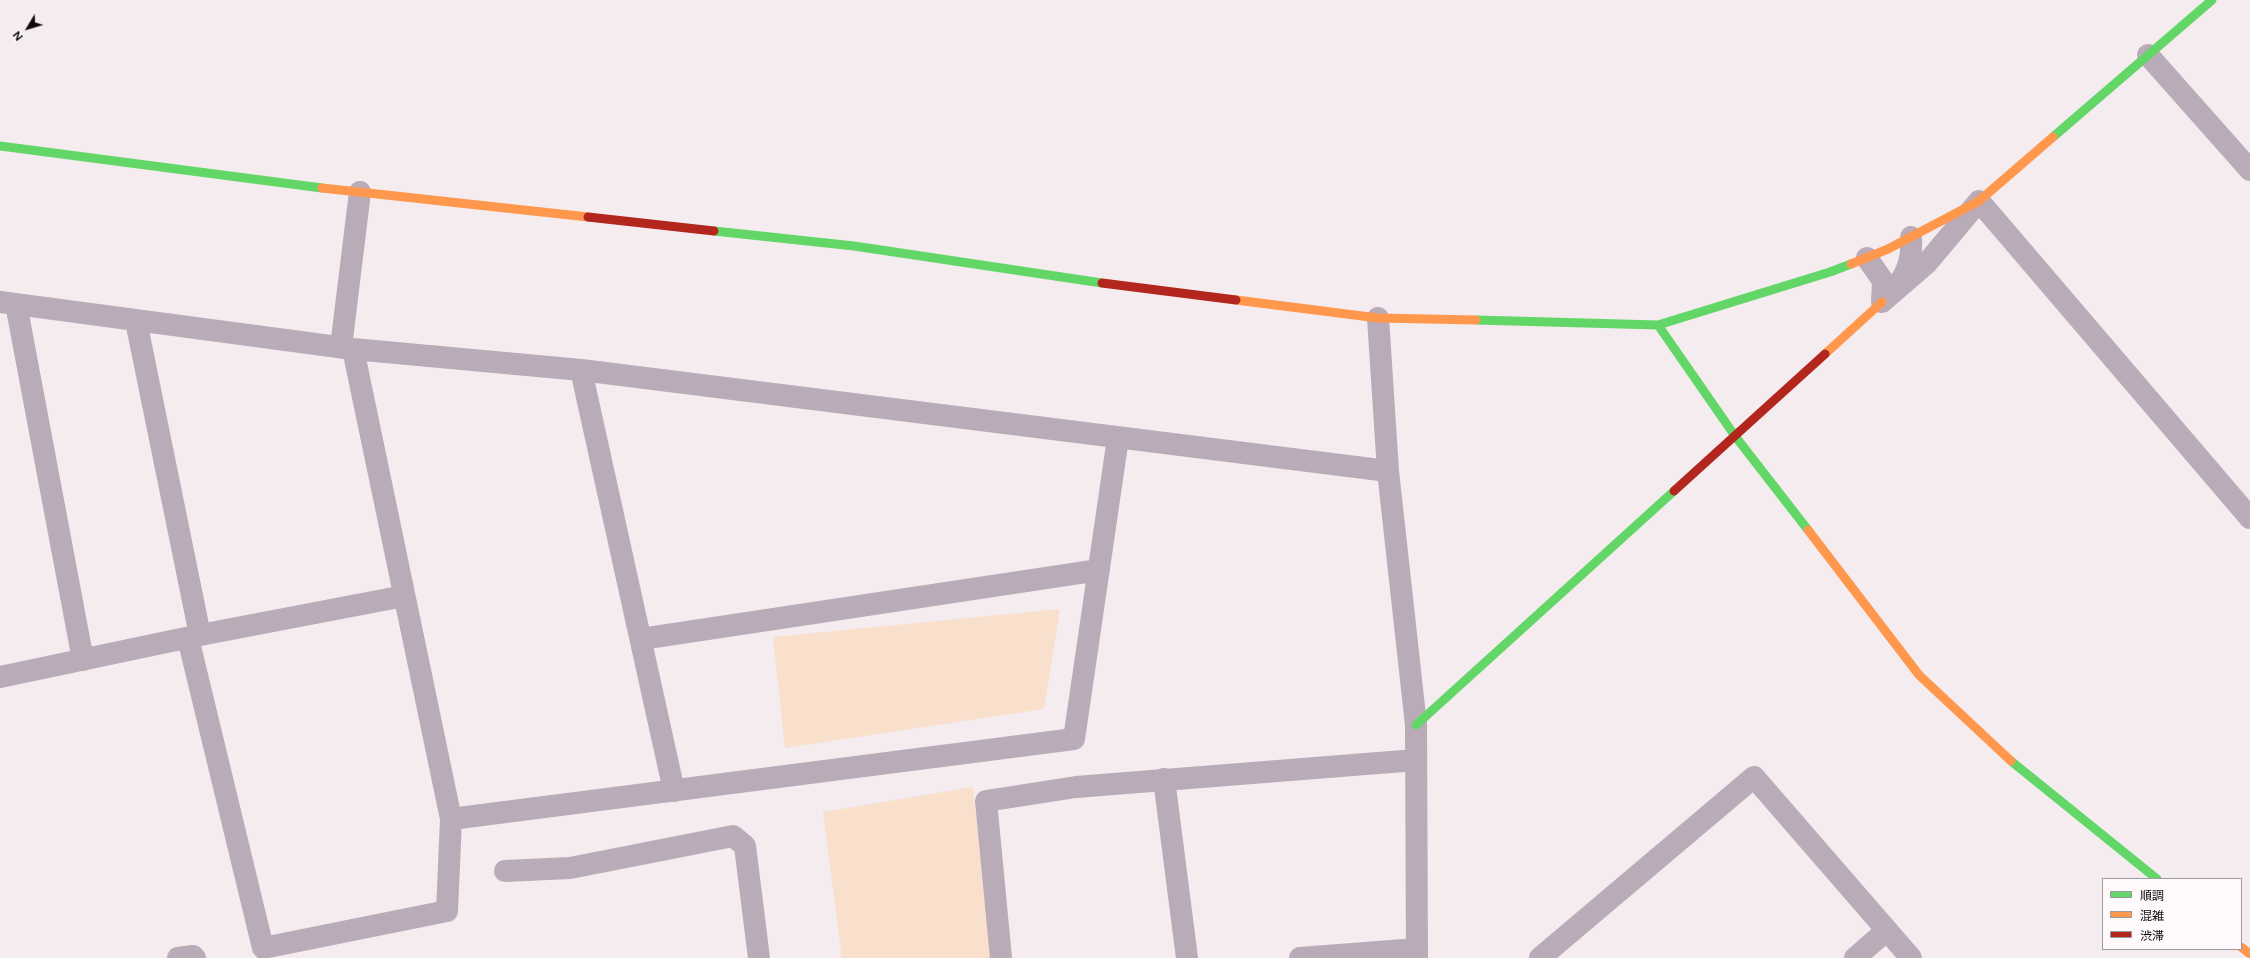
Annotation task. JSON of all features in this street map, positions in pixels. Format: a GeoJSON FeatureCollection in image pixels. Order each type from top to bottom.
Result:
{"type":"FeatureCollection","features":[{"type":"Feature","properties":{"kind":"street"},"geometry":{"type":"LineString","coordinates":[[1416,725],[1882,302],[1927,263],[1979,201],[2212,0]]}},
{"type":"Feature","properties":{"kind":"street"},"geometry":{"type":"LineString","coordinates":[[2148,55],[2250,170]]}},
{"type":"Feature","properties":{"kind":"street"},"geometry":{"type":"LineString","coordinates":[[0,146],[360,192],[854,246],[1046,276],[1378,318],[1658,325],[1830,272],[1867,258],[1911,237],[1979,201]]}},
{"type":"Feature","properties":{"kind":"street"},"geometry":{"type":"LineString","coordinates":[[136,321],[194,637],[262,948],[447,911],[451,819],[404,596],[347,348],[360,192]]}},
{"type":"Feature","properties":{"kind":"street"},"geometry":{"type":"LineString","coordinates":[[1979,201],[2250,518]]}},
{"type":"Feature","properties":{"kind":"street"},"geometry":{"type":"LineString","coordinates":[[1882,302],[1909,268],[1912,255],[1911,237]]}},
{"type":"Feature","properties":{"kind":"street"},"geometry":{"type":"LineString","coordinates":[[1867,258],[1883,281],[1882,302]]}},
{"type":"Feature","properties":{"kind":"street"},"geometry":{"type":"LineString","coordinates":[[83,660],[8,303],[347,348],[581,370],[1118,438],[1388,470]]}},
{"type":"Feature","properties":{"kind":"street"},"geometry":{"type":"LineString","coordinates":[[1300,958],[1417,954],[1416,725],[1388,470],[1378,318]]}},
{"type":"Feature","properties":{"kind":"street"},"geometry":{"type":"LineString","coordinates":[[1658,325],[1735,436],[1920,675],[2008,759],[2156,878]]}},
{"type":"Feature","properties":{"kind":"street"},"geometry":{"type":"LineString","coordinates":[[581,370],[674,790]]}},
{"type":"Feature","properties":{"kind":"street"},"geometry":{"type":"LineString","coordinates":[[451,819],[1074,739],[1118,438]]}},
{"type":"Feature","properties":{"kind":"street"},"geometry":{"type":"LineString","coordinates":[[641,639],[1099,570]]}},
{"type":"Feature","properties":{"kind":"street"},"geometry":{"type":"LineString","coordinates":[[0,677],[404,596]]}},
{"type":"Feature","properties":{"kind":"street"},"geometry":{"type":"LineString","coordinates":[[1001,958],[986,801],[1076,787],[1416,760]]}},
{"type":"Feature","properties":{"kind":"street"},"geometry":{"type":"LineString","coordinates":[[1540,958],[1754,778],[1912,958]]}},
{"type":"Feature","properties":{"kind":"street"},"geometry":{"type":"LineString","coordinates":[[1164,779],[1187,958]]}},
{"type":"Feature","properties":{"kind":"street"},"geometry":{"type":"LineString","coordinates":[[506,871],[570,868],[733,836],[745,846],[759,958]]}},
{"type":"Feature","properties":{"kind":"street"},"geometry":{"type":"LineString","coordinates":[[1855,958],[1887,930]]}},
{"type":"Feature","properties":{"kind":"street"},"geometry":{"type":"LineString","coordinates":[[2242,948],[2250,954]]}},
{"type":"Feature","properties":{"kind":"street"},"geometry":{"type":"LineString","coordinates":[[178,958],[193,956],[195,958]]}},
{"type":"Feature","properties":{"kind":"shaded area"},"geometry":{"type":"Polygon","coordinates":[[[1060,609],[1044,709],[785,748],[773,637],[1060,609]]]}},
{"type":"Feature","properties":{"kind":"shaded area"},"geometry":{"type":"Polygon","coordinates":[[[973,787],[992,958],[842,958],[823,812],[973,787]]]}},
{"type":"Feature","properties":{"kind":"traffic: fast"},"geometry":{"type":"LineString","coordinates":[[2053,137],[2212,0]]}},
{"type":"Feature","properties":{"kind":"traffic: fast"},"geometry":{"type":"LineString","coordinates":[[0,146],[322,188]]}},
{"type":"Feature","properties":{"kind":"traffic: fast"},"geometry":{"type":"LineString","coordinates":[[714,231],[854,246],[1102,283]]}},
{"type":"Feature","properties":{"kind":"traffic: fast"},"geometry":{"type":"LineString","coordinates":[[1476,320],[1658,325],[1830,272],[1851,264]]}},
{"type":"Feature","properties":{"kind":"traffic: fast"},"geometry":{"type":"LineString","coordinates":[[1658,325],[1735,436],[1808,530]]}},
{"type":"Feature","properties":{"kind":"traffic: fast"},"geometry":{"type":"LineString","coordinates":[[1416,725],[1674,491]]}},
{"type":"Feature","properties":{"kind":"traffic: fast"},"geometry":{"type":"LineString","coordinates":[[2011,761],[2156,878]]}},
{"type":"Feature","properties":{"kind":"traffic: slow"},"geometry":{"type":"LineString","coordinates":[[1851,264],[1888,249],[1979,201],[2053,137]]}},
{"type":"Feature","properties":{"kind":"traffic: slow"},"geometry":{"type":"LineString","coordinates":[[322,188],[588,217]]}},
{"type":"Feature","properties":{"kind":"traffic: slow"},"geometry":{"type":"LineString","coordinates":[[1236,300],[1378,318],[1476,320]]}},
{"type":"Feature","properties":{"kind":"traffic: slow"},"geometry":{"type":"LineString","coordinates":[[1825,354],[1882,302]]}},
{"type":"Feature","properties":{"kind":"traffic: slow"},"geometry":{"type":"LineString","coordinates":[[1808,530],[1919,675],[2011,761]]}},
{"type":"Feature","properties":{"kind":"traffic: slow"},"geometry":{"type":"LineString","coordinates":[[2242,948],[2250,954]]}},
{"type":"Feature","properties":{"kind":"traffic: jam"},"geometry":{"type":"LineString","coordinates":[[588,217],[714,231]]}},
{"type":"Feature","properties":{"kind":"traffic: jam"},"geometry":{"type":"LineString","coordinates":[[1102,283],[1236,300]]}},
{"type":"Feature","properties":{"kind":"traffic: jam"},"geometry":{"type":"LineString","coordinates":[[1674,491],[1825,354]]}}]}
